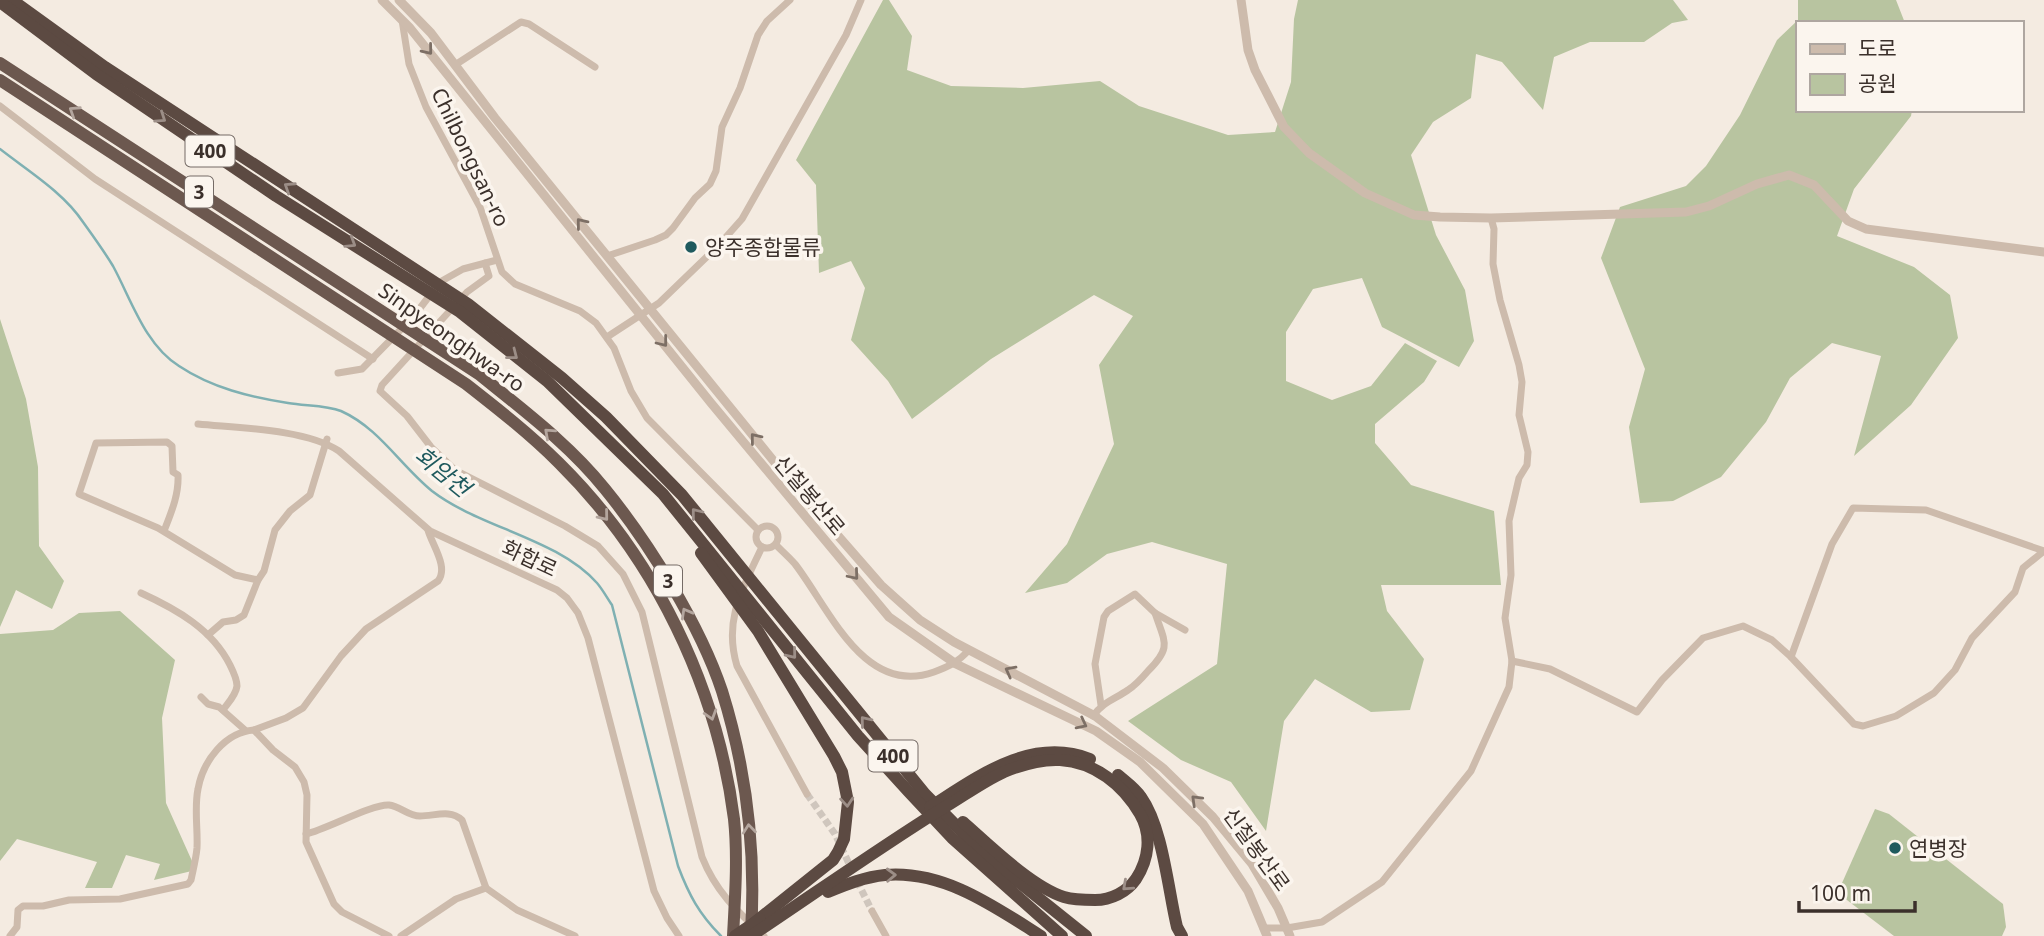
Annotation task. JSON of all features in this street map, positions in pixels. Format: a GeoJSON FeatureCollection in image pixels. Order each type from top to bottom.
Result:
{"type":"FeatureCollection","features":[{"type":"Feature","properties":{"kind":"highway","name":"400"},"geometry":{"type":"LineString","coordinates":[[8,3],[464,308],[562,378],[606,417],[682,495],[925,794],[985,855],[1086,936]]}},
{"type":"Feature","properties":{"kind":"highway","name":"Sinpyeonghwa-ro"},"geometry":{"type":"LineString","coordinates":[[0,63],[480,375],[556,439],[605,488],[663,572],[687,614],[711,663],[721,691],[737,750],[747,807],[753,897],[750,932]]}},
{"type":"Feature","properties":{"kind":"highway","name":"Sinpyeonghwa-ro"},"geometry":{"type":"LineString","coordinates":[[0,80],[466,384],[561,465],[628,545],[654,584],[695,668],[727,775],[734,822],[734,936]]}},
{"type":"Feature","properties":{"kind":"highway","name":"400"},"geometry":{"type":"LineString","coordinates":[[464,308],[547,381],[663,494],[734,581],[747,607],[858,736],[952,838],[1062,936]]}},
{"type":"Feature","properties":{"kind":"highway"},"geometry":{"type":"LineString","coordinates":[[663,494],[731,595],[747,607],[758,631],[842,772],[848,802],[844,839],[820,884],[780,917],[750,932],[734,936]]}},
{"type":"Feature","properties":{"kind":"highway"},"geometry":{"type":"LineString","coordinates":[[750,932],[1004,762],[1033,754],[1070,752],[1116,774],[1142,798],[1165,866],[1177,928],[1182,936]]}},
{"type":"Feature","properties":{"kind":"highway"},"geometry":{"type":"LineString","coordinates":[[905,770],[1033,881],[1064,897],[1106,900],[1133,883],[1144,865],[1148,839],[1140,814],[1118,785],[1092,768],[1061,760],[1041,761],[970,787]]}},
{"type":"Feature","properties":{"kind":"highway"},"geometry":{"type":"LineString","coordinates":[[820,884],[887,874],[930,880],[961,888],[1041,936]]}},
{"type":"Feature","properties":{"kind":"street","name":"신칠봉산로"},"geometry":{"type":"LineString","coordinates":[[382,0],[401,19],[711,403],[889,617],[956,664],[1086,725],[1140,762],[1203,824],[1248,891],[1265,932]]}},
{"type":"Feature","properties":{"kind":"street","name":"신칠봉산로"},"geometry":{"type":"LineString","coordinates":[[399,0],[431,33],[785,475],[881,584],[920,620],[969,650],[1093,716],[1163,768],[1213,817],[1252,864],[1278,908],[1288,932]]}},
{"type":"Feature","properties":{"kind":"street"},"geometry":{"type":"LineString","coordinates":[[607,256],[666,235],[695,198],[710,184],[716,171],[722,127],[740,88],[758,35],[767,21],[790,0]]}},
{"type":"Feature","properties":{"kind":"street"},"geometry":{"type":"LineString","coordinates":[[607,337],[659,303],[742,219],[846,35],[861,0]]}},
{"type":"Feature","properties":{"kind":"street"},"geometry":{"type":"LineString","coordinates":[[1241,0],[1248,50],[1255,70],[1284,127],[1309,153],[1365,193],[1414,215],[1492,218],[1686,212],[1709,206],[1757,184],[1788,175],[1814,185],[1848,222],[1866,229],[2044,252]]}},
{"type":"Feature","properties":{"kind":"street","name":"Chilbongsan-ro"},"geometry":{"type":"LineString","coordinates":[[401,19],[408,64],[426,107],[484,216],[502,272],[509,280],[580,311],[596,323],[614,348],[631,391],[647,418],[758,530]]}},
{"type":"Feature","properties":{"kind":"street"},"geometry":{"type":"LineString","coordinates":[[455,65],[516,23],[525,22],[596,67]]}},
{"type":"Feature","properties":{"kind":"street"},"geometry":{"type":"LineString","coordinates":[[0,106],[104,185],[373,359]]}},
{"type":"Feature","properties":{"kind":"street"},"geometry":{"type":"LineString","coordinates":[[1265,932],[1288,932],[1322,922],[1382,882],[1471,771],[1509,687],[1512,661],[1505,618],[1511,575],[1509,521],[1519,478],[1527,465],[1528,452],[1519,415],[1522,382],[1519,365],[1500,300],[1493,264],[1492,218]]}},
{"type":"Feature","properties":{"kind":"street"},"geometry":{"type":"LineString","coordinates":[[338,373],[362,369],[414,316],[440,282],[463,269],[497,260]]}},
{"type":"Feature","properties":{"kind":"street"},"geometry":{"type":"LineString","coordinates":[[485,263],[489,276],[467,292],[382,384],[380,391],[407,416],[431,447],[455,470],[585,538],[610,558],[623,574],[642,612],[702,857],[727,902],[764,936]]}},
{"type":"Feature","properties":{"kind":"street","name":"화합로"},"geometry":{"type":"LineString","coordinates":[[198,424],[326,440],[428,530],[540,580],[567,598],[578,613],[591,649],[654,891],[679,936]]}},
{"type":"Feature","properties":{"kind":"street"},"geometry":{"type":"LineString","coordinates":[[208,635],[223,622],[236,620],[244,615],[264,571],[275,530],[290,511],[310,495],[326,440]]}},
{"type":"Feature","properties":{"kind":"street"},"geometry":{"type":"LineString","coordinates":[[164,531],[176,498],[178,480],[178,475],[173,472],[172,446],[167,442],[96,443],[79,494],[164,531],[235,575],[258,580]]}},
{"type":"Feature","properties":{"kind":"street"},"geometry":{"type":"LineString","coordinates":[[1791,657],[1832,544],[1853,509],[1927,510],[2044,552]]}},
{"type":"Feature","properties":{"kind":"street"},"geometry":{"type":"LineString","coordinates":[[765,526],[775,529],[779,535],[776,545],[769,549],[762,547],[757,541],[758,530],[765,526]]}},
{"type":"Feature","properties":{"kind":"street"},"geometry":{"type":"LineString","coordinates":[[10,936],[17,927],[18,910],[23,906],[43,906],[69,900],[120,899],[188,884],[197,847],[199,783],[217,750],[232,736],[286,718],[303,708],[341,656],[366,629],[442,577],[442,568],[428,530]]}},
{"type":"Feature","properties":{"kind":"street"},"geometry":{"type":"LineString","coordinates":[[776,545],[794,564],[830,619],[849,642],[880,669],[894,676],[913,678],[956,664],[969,650]]}},
{"type":"Feature","properties":{"kind":"street"},"geometry":{"type":"LineString","coordinates":[[762,547],[738,597],[731,646],[737,666],[807,794]]}},
{"type":"Feature","properties":{"kind":"street"},"geometry":{"type":"LineString","coordinates":[[1512,661],[1550,668],[1637,712],[1662,680],[1703,638],[1743,625],[1772,640],[1854,724],[1863,726],[1896,716],[1934,693],[1955,670],[1972,638],[2015,592],[2024,568],[2044,552]]}},
{"type":"Feature","properties":{"kind":"street"},"geometry":{"type":"LineString","coordinates":[[141,593],[173,608],[208,635],[223,651],[236,679],[237,689],[223,710]]}},
{"type":"Feature","properties":{"kind":"street"},"geometry":{"type":"LineString","coordinates":[[1101,705],[1096,664],[1106,614],[1135,594],[1155,613],[1185,630]]}},
{"type":"Feature","properties":{"kind":"street"},"geometry":{"type":"LineString","coordinates":[[1093,716],[1101,705],[1128,690],[1163,657],[1164,646],[1155,613]]}},
{"type":"Feature","properties":{"kind":"street"},"geometry":{"type":"LineString","coordinates":[[201,697],[208,704],[223,710],[245,730]]}},
{"type":"Feature","properties":{"kind":"street"},"geometry":{"type":"LineString","coordinates":[[254,730],[273,750],[295,767],[302,777],[307,795],[306,834],[309,851],[338,909],[389,936]]}},
{"type":"Feature","properties":{"kind":"street"},"geometry":{"type":"LineString","coordinates":[[306,834],[326,829],[374,808],[389,805],[415,815],[455,814],[462,820],[486,888],[517,910],[575,936]]}},
{"type":"Feature","properties":{"kind":"street"},"geometry":{"type":"LineString","coordinates":[[401,936],[456,899],[486,888]]}},
{"type":"Feature","properties":{"kind":"street"},"geometry":{"type":"LineString","coordinates":[[872,911],[886,936]]}},
{"type":"Feature","properties":{"kind":"green space"},"geometry":{"type":"Polygon","coordinates":[[[883,0],[889,0],[912,36],[907,70],[951,86],[1023,88],[1100,81],[1139,106],[1228,135],[1275,132],[1291,82],[1294,19],[1298,0],[1673,0],[1688,20],[1672,23],[1644,42],[1590,42],[1554,57],[1543,110],[1502,62],[1476,54],[1471,98],[1433,122],[1411,155],[1436,235],[1465,290],[1474,341],[1459,367],[1382,327],[1362,278],[1313,289],[1286,332],[1286,381],[1332,400],[1371,386],[1405,343],[1437,361],[1424,382],[1375,424],[1375,443],[1411,485],[1494,511],[1501,585],[1381,585],[1387,611],[1424,659],[1410,710],[1371,712],[1315,679],[1284,721],[1266,831],[1231,782],[1181,760],[1128,721],[1217,664],[1227,564],[1152,542],[1107,554],[1067,583],[1025,593],[1067,544],[1114,444],[1099,365],[1133,316],[1094,295],[991,359],[912,419],[888,381],[851,340],[865,288],[851,261],[819,273],[816,185],[796,160],[883,0]]]}},
{"type":"Feature","properties":{"kind":"green space"},"geometry":{"type":"Polygon","coordinates":[[[1798,0],[1896,0],[1904,21],[1797,21],[1798,0]]]}},
{"type":"Feature","properties":{"kind":"green space"},"geometry":{"type":"Polygon","coordinates":[[[1796,22],[1796,112],[1912,112],[1854,189],[1837,236],[1914,267],[1950,295],[1958,338],[1911,405],[1854,456],[1881,356],[1832,343],[1790,378],[1766,422],[1721,477],[1673,501],[1640,503],[1629,427],[1645,369],[1601,258],[1620,207],[1686,186],[1706,166],[1740,115],[1777,40],[1796,22]]]}},
{"type":"Feature","properties":{"kind":"green space"},"geometry":{"type":"Polygon","coordinates":[[[0,319],[26,399],[38,467],[39,546],[64,581],[52,609],[16,590],[0,627],[0,319]]]}},
{"type":"Feature","properties":{"kind":"green space"},"geometry":{"type":"Polygon","coordinates":[[[120,611],[175,660],[162,718],[166,803],[196,870],[154,880],[160,864],[126,855],[112,888],[85,888],[97,862],[17,839],[0,861],[0,634],[53,630],[79,613],[120,611]]]}},
{"type":"Feature","properties":{"kind":"green space","name":"연병장"},"geometry":{"type":"Polygon","coordinates":[[[1875,809],[1889,814],[2003,904],[2006,927],[2002,936],[1894,936],[1843,897],[1842,883],[1875,809]]]}},
{"type":"Feature","properties":{"kind":"waterway","name":"회암천"},"geometry":{"type":"LineString","coordinates":[[0,149],[44,182],[75,211],[113,266],[148,334],[167,357],[179,366],[218,386],[288,403],[329,408],[355,418],[378,437],[420,481],[451,504],[561,555],[597,583],[612,605],[678,866],[695,904],[721,936]]}},
{"type":"Feature","properties":{"kind":"tunnel"},"geometry":{"type":"LineString","coordinates":[[807,794],[835,834],[852,870]]}},
{"type":"Feature","properties":{"kind":"tunnel"},"geometry":{"type":"LineString","coordinates":[[857,881],[872,911]]}},
{"type":"Feature","properties":{"kind":"place","name":"양주종합물류"},"geometry":{"type":"Point","coordinates":[691,247]}},
{"type":"Feature","properties":{"kind":"place","name":"연병장"},"geometry":{"type":"Point","coordinates":[1895,848]}}]}
